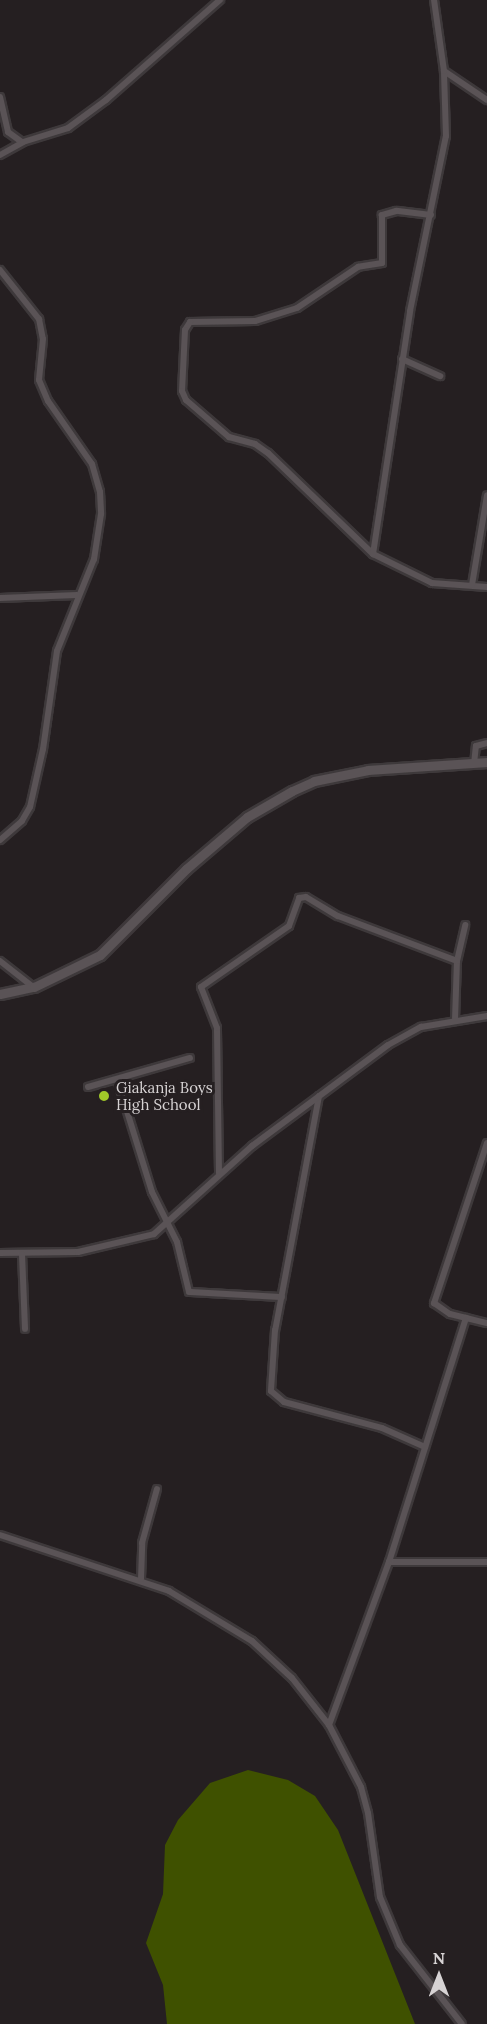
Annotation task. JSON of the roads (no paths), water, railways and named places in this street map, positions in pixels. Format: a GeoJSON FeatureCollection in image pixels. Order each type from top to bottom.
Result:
{"type":"FeatureCollection","features":[{"type":"Feature","properties":{"kind":"main road"},"geometry":{"type":"LineString","coordinates":[[0,994],[34,987],[100,955],[192,863],[247,817],[292,791],[314,781],[368,770],[487,762]]}},
{"type":"Feature","properties":{"kind":"street"},"geometry":{"type":"LineString","coordinates":[[0,155],[23,142],[68,128],[106,100],[220,0]]}},
{"type":"Feature","properties":{"kind":"street"},"geometry":{"type":"LineString","coordinates":[[373,554],[402,359],[446,136],[444,71],[434,0]]}},
{"type":"Feature","properties":{"kind":"street"},"geometry":{"type":"LineString","coordinates":[[444,71],[487,100]]}},
{"type":"Feature","properties":{"kind":"street"},"geometry":{"type":"LineString","coordinates":[[0,97],[8,132],[23,142]]}},
{"type":"Feature","properties":{"kind":"street"},"geometry":{"type":"LineString","coordinates":[[431,215],[396,211],[382,215],[382,262],[358,267],[297,308],[255,321],[215,323],[196,319],[185,330],[182,391],[186,400],[230,437],[255,444],[268,453],[373,554],[432,583],[487,587]]}},
{"type":"Feature","properties":{"kind":"street"},"geometry":{"type":"LineString","coordinates":[[0,270],[39,319],[43,339],[39,380],[48,401],[92,464],[100,492],[98,546],[77,594],[57,651],[43,749],[30,807],[22,821],[0,840]]}},
{"type":"Feature","properties":{"kind":"street"},"geometry":{"type":"LineString","coordinates":[[402,359],[440,376]]}},
{"type":"Feature","properties":{"kind":"street"},"geometry":{"type":"LineString","coordinates":[[472,585],[487,495]]}},
{"type":"Feature","properties":{"kind":"street"},"geometry":{"type":"LineString","coordinates":[[0,598],[77,594]]}},
{"type":"Feature","properties":{"kind":"street"},"geometry":{"type":"LineString","coordinates":[[474,764],[476,746],[487,742]]}},
{"type":"Feature","properties":{"kind":"street"},"geometry":{"type":"LineString","coordinates":[[219,1173],[217,1028],[201,987],[289,926],[299,898],[306,897],[338,916],[457,961]]}},
{"type":"Feature","properties":{"kind":"street"},"geometry":{"type":"LineString","coordinates":[[455,1020],[457,961],[465,926]]}},
{"type":"Feature","properties":{"kind":"street"},"geometry":{"type":"LineString","coordinates":[[0,961],[34,987]]}},
{"type":"Feature","properties":{"kind":"street"},"geometry":{"type":"LineString","coordinates":[[0,1253],[22,1254],[108,1248],[154,1234],[219,1173],[402,1036],[421,1027],[487,1016]]}},
{"type":"Feature","properties":{"kind":"street"},"geometry":{"type":"LineString","coordinates":[[88,1087],[190,1058]]}},
{"type":"Feature","properties":{"kind":"street"},"geometry":{"type":"LineString","coordinates":[[117,1078],[152,1192],[177,1242],[189,1292],[282,1297]]}},
{"type":"Feature","properties":{"kind":"street"},"geometry":{"type":"LineString","coordinates":[[320,1096],[282,1297],[270,1379],[272,1395],[284,1402],[382,1428],[425,1447]]}},
{"type":"Feature","properties":{"kind":"street"},"geometry":{"type":"LineString","coordinates":[[487,1143],[434,1300],[437,1308],[487,1323]]}},
{"type":"Feature","properties":{"kind":"street"},"geometry":{"type":"LineString","coordinates":[[22,1254],[25,1329]]}},
{"type":"Feature","properties":{"kind":"street"},"geometry":{"type":"LineString","coordinates":[[329,1725],[389,1563],[466,1318]]}},
{"type":"Feature","properties":{"kind":"street"},"geometry":{"type":"LineString","coordinates":[[141,1579],[142,1543],[157,1490]]}},
{"type":"Feature","properties":{"kind":"street"},"geometry":{"type":"LineString","coordinates":[[0,1535],[52,1555],[141,1579],[169,1591],[252,1641],[292,1678],[329,1725],[361,1787],[368,1813],[380,1897],[400,1945],[462,2024]]}},
{"type":"Feature","properties":{"kind":"street"},"geometry":{"type":"LineString","coordinates":[[389,1563],[487,1562]]}},
{"type":"Feature","properties":{"kind":"place","name":"Giakanja Boys High School"},"geometry":{"type":"Point","coordinates":[104,1096]}}]}
